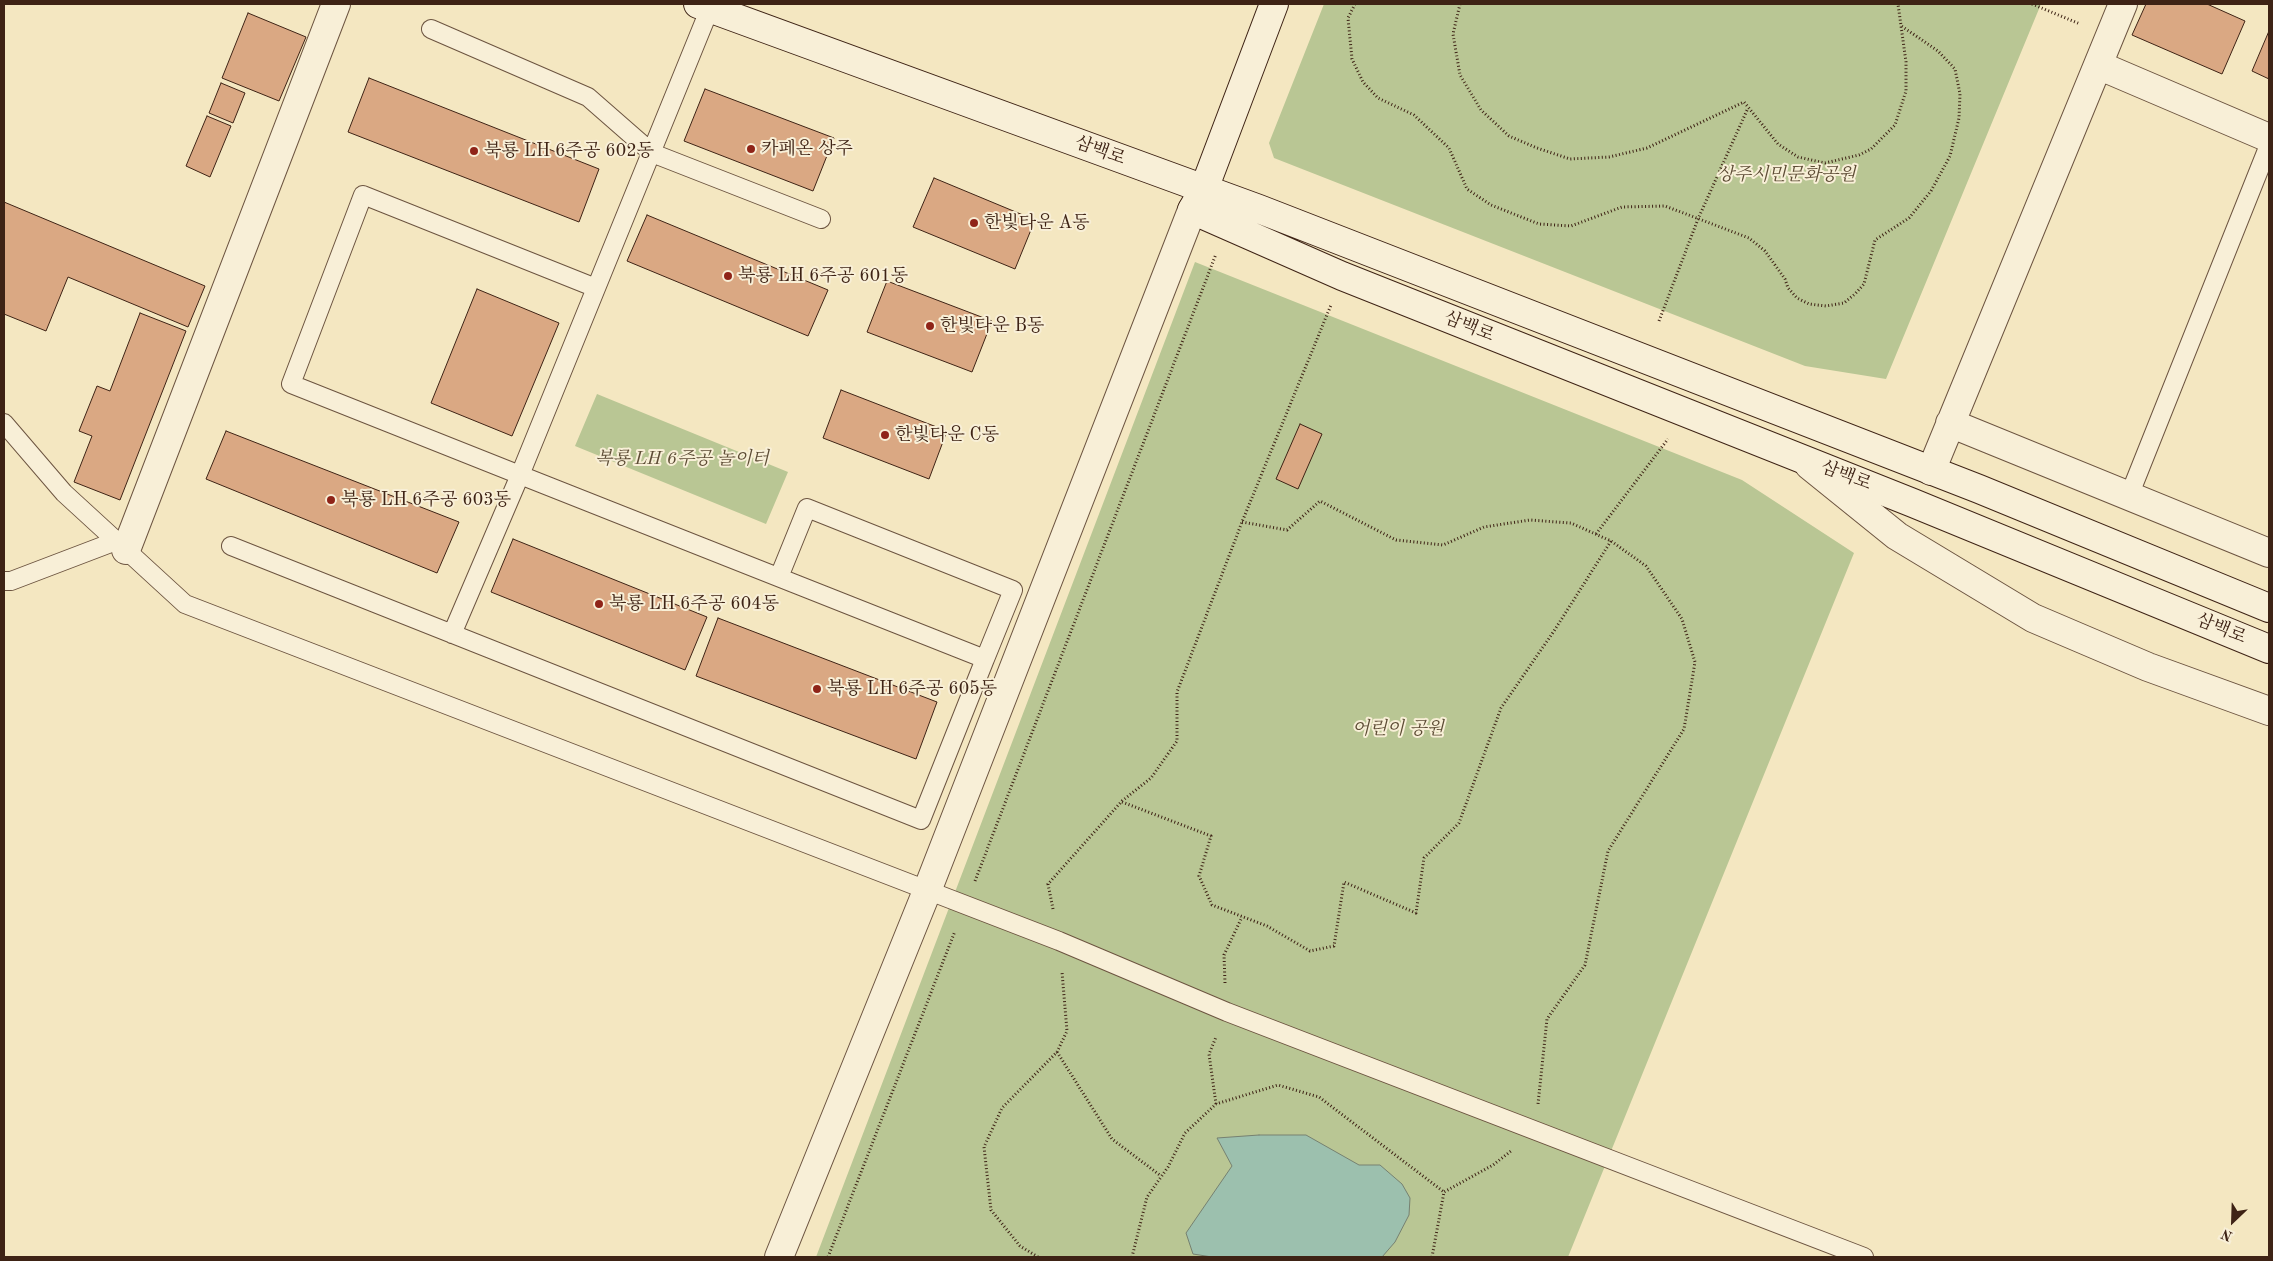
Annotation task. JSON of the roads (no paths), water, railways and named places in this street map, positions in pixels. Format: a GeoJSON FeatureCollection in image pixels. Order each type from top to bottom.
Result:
{"type":"FeatureCollection","features":[{"type":"Feature","properties":{"kind":"street"},"geometry":{"type":"LineString","coordinates":[[121,545],[336,4]]}},
{"type":"Feature","properties":{"kind":"street"},"geometry":{"type":"LineString","coordinates":[[779,1257],[927,891],[1274,4]]}},
{"type":"Feature","properties":{"kind":"street"},"geometry":{"type":"LineString","coordinates":[[1931,471],[2123,4]]}},
{"type":"Feature","properties":{"kind":"street","name":"삼백로"},"geometry":{"type":"LineString","coordinates":[[704,6],[1198,200],[1227,226],[1342,276],[1802,459],[2269,649]]}},
{"type":"Feature","properties":{"kind":"street"},"geometry":{"type":"LineString","coordinates":[[2098,65],[2269,138]]}},
{"type":"Feature","properties":{"kind":"street"},"geometry":{"type":"LineString","coordinates":[[1198,200],[1259,209],[1931,471],[2269,608]]}},
{"type":"Feature","properties":{"kind":"street"},"geometry":{"type":"LineString","coordinates":[[1950,423],[2269,553]]}},
{"type":"Feature","properties":{"kind":"street"},"geometry":{"type":"LineString","coordinates":[[1802,459],[1897,536],[2033,618],[2148,667],[2269,711]]}},
{"type":"Feature","properties":{"kind":"lane"},"geometry":{"type":"LineString","coordinates":[[452,634],[520,475],[652,152],[704,6]]}},
{"type":"Feature","properties":{"kind":"lane"},"geometry":{"type":"LineString","coordinates":[[431,29],[588,97],[652,152],[820,219]]}},
{"type":"Feature","properties":{"kind":"lane"},"geometry":{"type":"LineString","coordinates":[[2129,496],[2269,145]]}},
{"type":"Feature","properties":{"kind":"lane"},"geometry":{"type":"LineString","coordinates":[[596,288],[363,195],[291,384],[985,659]]}},
{"type":"Feature","properties":{"kind":"lane"},"geometry":{"type":"LineString","coordinates":[[4,423],[64,493],[185,604],[1059,941],[1227,1012],[1864,1257]]}},
{"type":"Feature","properties":{"kind":"lane"},"geometry":{"type":"LineString","coordinates":[[231,546],[921,820],[1013,590],[807,508],[779,577]]}},
{"type":"Feature","properties":{"kind":"lane"},"geometry":{"type":"LineString","coordinates":[[4,581],[11,581],[121,545]]}},
{"type":"Feature","properties":{"kind":"place","name":"카페온 상주"},"geometry":{"type":"Point","coordinates":[751,149]}},
{"type":"Feature","properties":{"kind":"place","name":"북룡 LH 6주공 602동"},"geometry":{"type":"Point","coordinates":[474,151]}},
{"type":"Feature","properties":{"kind":"place","name":"한빛타운 A동"},"geometry":{"type":"Point","coordinates":[974,223]}},
{"type":"Feature","properties":{"kind":"place","name":"북룡 LH 6주공 601동"},"geometry":{"type":"Point","coordinates":[728,276]}},
{"type":"Feature","properties":{"kind":"place","name":"한빛타운 B동"},"geometry":{"type":"Point","coordinates":[930,326]}},
{"type":"Feature","properties":{"kind":"place","name":"한빛타운 C동"},"geometry":{"type":"Point","coordinates":[885,435]}},
{"type":"Feature","properties":{"kind":"place","name":"북룡 LH 6주공 603동"},"geometry":{"type":"Point","coordinates":[331,500]}},
{"type":"Feature","properties":{"kind":"place","name":"북룡 LH 6주공 604동"},"geometry":{"type":"Point","coordinates":[599,604]}},
{"type":"Feature","properties":{"kind":"place","name":"북룡 LH 6주공 605동"},"geometry":{"type":"Point","coordinates":[817,689]}},
{"type":"Feature","properties":{"kind":"park label","name":"상주시민문화공원"},"geometry":{"type":"Point","coordinates":[1786,175]}},
{"type":"Feature","properties":{"kind":"park label","name":"복룡 LH 6주공 놀이터"},"geometry":{"type":"Point","coordinates":[682,459]}},
{"type":"Feature","properties":{"kind":"park label","name":"어린이 공원"},"geometry":{"type":"Point","coordinates":[1398,729]}}]}
